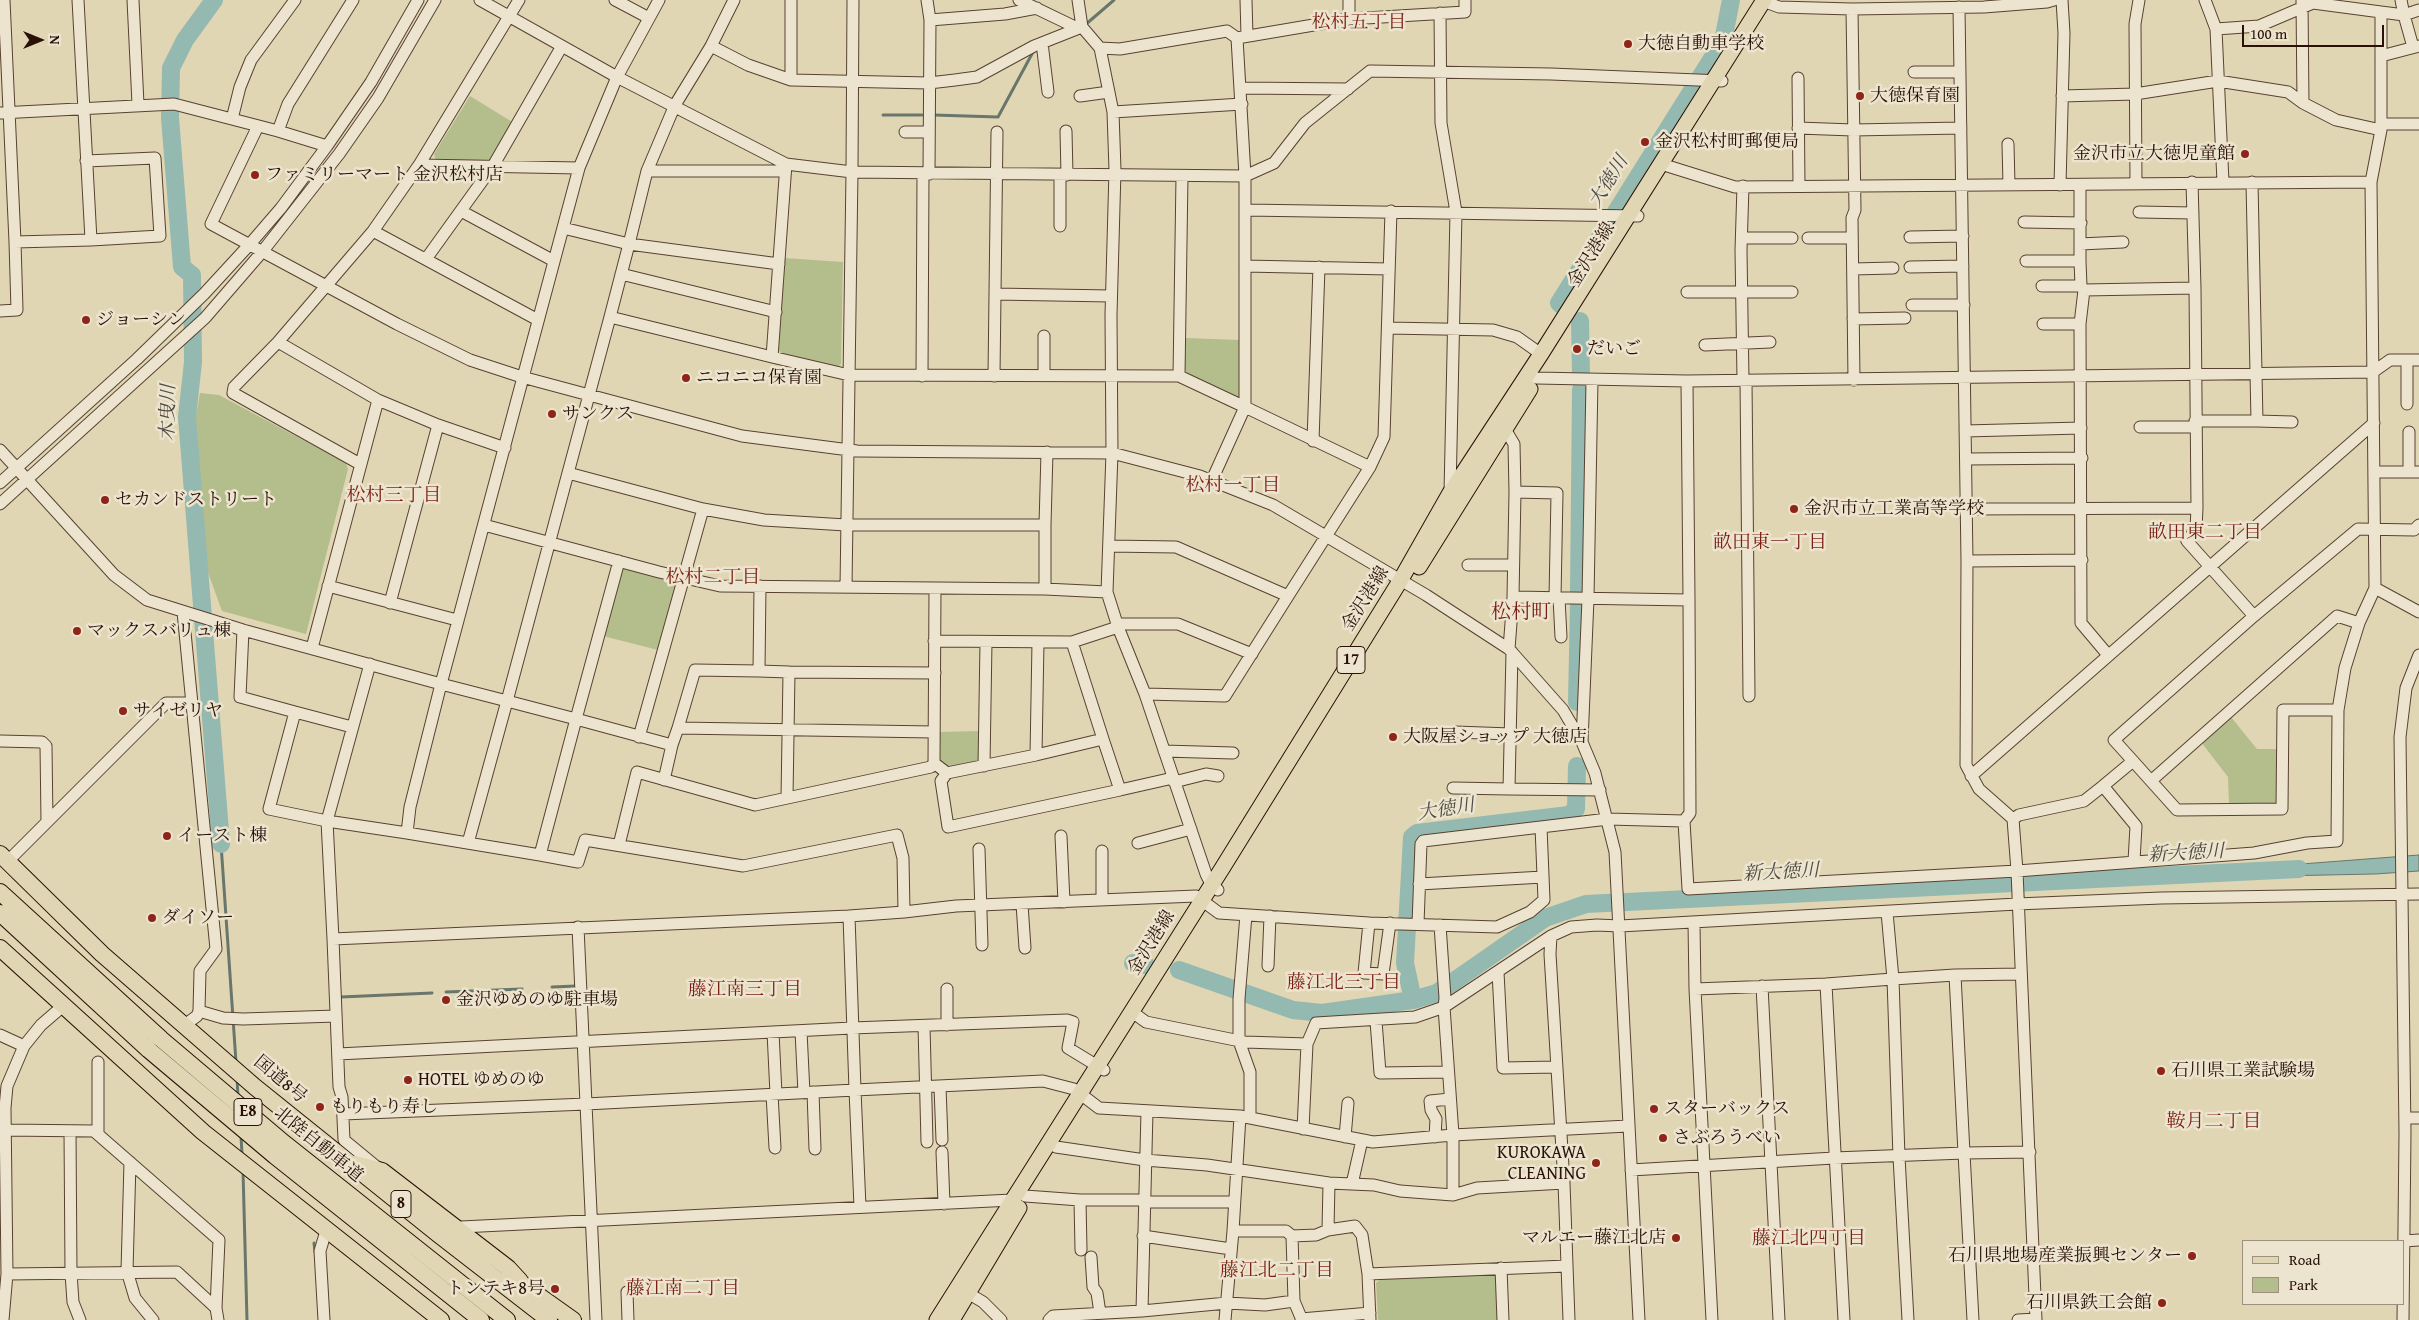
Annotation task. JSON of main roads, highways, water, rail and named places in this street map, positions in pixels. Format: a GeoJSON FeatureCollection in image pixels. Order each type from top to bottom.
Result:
{"type":"FeatureCollection","features":[{"type":"Feature","properties":{"kind":"highway","name":"国道8号"},"geometry":{"type":"LineString","coordinates":[[4,857],[102,954],[191,1029],[255,1087],[438,1234],[549,1320]]}},
{"type":"Feature","properties":{"kind":"highway","name":"北陸自動車道"},"geometry":{"type":"LineString","coordinates":[[0,892],[154,1033],[219,1088],[395,1233],[507,1320]]}},
{"type":"Feature","properties":{"kind":"highway","name":"北陸自動車道"},"geometry":{"type":"LineString","coordinates":[[0,913],[156,1056],[275,1156],[481,1320]]}},
{"type":"Feature","properties":{"kind":"highway"},"geometry":{"type":"LineString","coordinates":[[0,948],[203,1132],[441,1320]]}},
{"type":"Feature","properties":{"kind":"highway"},"geometry":{"type":"LineString","coordinates":[[350,1163],[382,1171],[508,1268],[520,1281]]}},
{"type":"Feature","properties":{"kind":"highway"},"geometry":{"type":"LineString","coordinates":[[438,1234],[520,1281],[573,1320]]}},
{"type":"Feature","properties":{"kind":"highway"},"geometry":{"type":"LineString","coordinates":[[418,1302],[431,1320]]}},
{"type":"Feature","properties":{"kind":"main road","name":"金沢港線"},"geometry":{"type":"LineString","coordinates":[[1531,377],[1541,354],[1623,215],[1665,166],[1709,80],[1768,1]]}},
{"type":"Feature","properties":{"kind":"main road","name":"金沢港線"},"geometry":{"type":"LineString","coordinates":[[952,1320],[963,1290],[1018,1196],[1206,902],[1405,583],[1531,377],[1623,215]]}},
{"type":"Feature","properties":{"kind":"main road","name":"金沢港線"},"geometry":{"type":"LineString","coordinates":[[1405,583],[1450,493],[1500,427]]}},
{"type":"Feature","properties":{"kind":"main road","name":"金沢港線"},"geometry":{"type":"LineString","coordinates":[[937,1320],[963,1290]]}},
{"type":"Feature","properties":{"kind":"water"},"geometry":{"type":"Polygon","coordinates":[[[2419,855],[2419,871],[2277,876],[2275,866],[2419,855]]]}},
{"type":"Feature","properties":{"kind":"waterway","name":"木曳川"},"geometry":{"type":"LineString","coordinates":[[214,0],[185,40],[171,68],[170,118],[182,267],[192,275],[193,362],[187,417],[221,844]]}},
{"type":"Feature","properties":{"kind":"waterway"},"geometry":{"type":"LineString","coordinates":[[1085,25],[1114,0]]}},
{"type":"Feature","properties":{"kind":"waterway","name":"大徳川"},"geometry":{"type":"LineString","coordinates":[[1561,305],[1559,303],[1723,41],[1731,0]]}},
{"type":"Feature","properties":{"kind":"waterway"},"geometry":{"type":"LineString","coordinates":[[934,115],[998,117],[1033,52]]}},
{"type":"Feature","properties":{"kind":"waterway"},"geometry":{"type":"LineString","coordinates":[[883,115],[922,115]]}},
{"type":"Feature","properties":{"kind":"waterway","name":"大徳川"},"geometry":{"type":"LineString","coordinates":[[1580,321],[1581,375]]}},
{"type":"Feature","properties":{"kind":"waterway","name":"大徳川"},"geometry":{"type":"LineString","coordinates":[[1579,592],[1581,389]]}},
{"type":"Feature","properties":{"kind":"waterway","name":"大徳川"},"geometry":{"type":"LineString","coordinates":[[1577,702],[1579,602]]}},
{"type":"Feature","properties":{"kind":"waterway","name":"大徳川"},"geometry":{"type":"LineString","coordinates":[[1413,1000],[1405,963],[1412,837],[1417,833],[1569,815],[1576,809],[1577,766]]}},
{"type":"Feature","properties":{"kind":"waterway"},"geometry":{"type":"LineString","coordinates":[[221,844],[236,1062]]}},
{"type":"Feature","properties":{"kind":"waterway","name":"新大徳川"},"geometry":{"type":"LineString","coordinates":[[1179,970],[1293,1010],[1322,1013],[1413,1000],[1437,993],[1545,918],[1586,904],[2299,869]]}},
{"type":"Feature","properties":{"kind":"waterway","name":"新大徳川"},"geometry":{"type":"LineString","coordinates":[[1133,963],[1146,965]]}},
{"type":"Feature","properties":{"kind":"waterway"},"geometry":{"type":"LineString","coordinates":[[552,987],[576,986]]}},
{"type":"Feature","properties":{"kind":"waterway"},"geometry":{"type":"LineString","coordinates":[[446,992],[522,989]]}},
{"type":"Feature","properties":{"kind":"waterway"},"geometry":{"type":"LineString","coordinates":[[341,997],[432,993]]}},
{"type":"Feature","properties":{"kind":"waterway"},"geometry":{"type":"LineString","coordinates":[[237,1078],[238,1097]]}},
{"type":"Feature","properties":{"kind":"waterway"},"geometry":{"type":"LineString","coordinates":[[241,1136],[242,1154]]}},
{"type":"Feature","properties":{"kind":"waterway"},"geometry":{"type":"LineString","coordinates":[[243,1171],[247,1320]]}},
{"type":"Feature","properties":{"kind":"waterway"},"geometry":{"type":"LineString","coordinates":[[314,1243],[315,1252]]}},
{"type":"Feature","properties":{"kind":"place","name":"大徳自動車学校"},"geometry":{"type":"Point","coordinates":[1628,44]}},
{"type":"Feature","properties":{"kind":"place","name":"大徳保育園"},"geometry":{"type":"Point","coordinates":[1860,96]}},
{"type":"Feature","properties":{"kind":"place","name":"金沢松村町郵便局"},"geometry":{"type":"Point","coordinates":[1645,142]}},
{"type":"Feature","properties":{"kind":"place","name":"金沢市立大徳児童館"},"geometry":{"type":"Point","coordinates":[2245,154]}},
{"type":"Feature","properties":{"kind":"place","name":"ファミリーマート 金沢松村店"},"geometry":{"type":"Point","coordinates":[255,175]}},
{"type":"Feature","properties":{"kind":"place","name":"ジョーシン"},"geometry":{"type":"Point","coordinates":[86,320]}},
{"type":"Feature","properties":{"kind":"place","name":"だいご"},"geometry":{"type":"Point","coordinates":[1577,349]}},
{"type":"Feature","properties":{"kind":"place","name":"ニコニコ保育園"},"geometry":{"type":"Point","coordinates":[686,378]}},
{"type":"Feature","properties":{"kind":"place","name":"サンクス"},"geometry":{"type":"Point","coordinates":[552,414]}},
{"type":"Feature","properties":{"kind":"place","name":"セカンドストリート"},"geometry":{"type":"Point","coordinates":[105,500]}},
{"type":"Feature","properties":{"kind":"place","name":"金沢市立工業高等学校"},"geometry":{"type":"Point","coordinates":[1794,509]}},
{"type":"Feature","properties":{"kind":"place","name":"マックスバリュ棟"},"geometry":{"type":"Point","coordinates":[77,631]}},
{"type":"Feature","properties":{"kind":"place","name":"サイゼリヤ"},"geometry":{"type":"Point","coordinates":[123,711]}},
{"type":"Feature","properties":{"kind":"place","name":"大阪屋ショップ 大徳店"},"geometry":{"type":"Point","coordinates":[1393,737]}},
{"type":"Feature","properties":{"kind":"place","name":"イースト棟"},"geometry":{"type":"Point","coordinates":[167,836]}},
{"type":"Feature","properties":{"kind":"place","name":"ダイソー"},"geometry":{"type":"Point","coordinates":[152,918]}},
{"type":"Feature","properties":{"kind":"place","name":"金沢ゆめのゆ駐車場"},"geometry":{"type":"Point","coordinates":[446,1000]}},
{"type":"Feature","properties":{"kind":"place","name":"石川県工業試験場"},"geometry":{"type":"Point","coordinates":[2161,1071]}},
{"type":"Feature","properties":{"kind":"place","name":"HOTEL ゆめのゆ"},"geometry":{"type":"Point","coordinates":[408,1080]}},
{"type":"Feature","properties":{"kind":"place","name":"もりもり寿し"},"geometry":{"type":"Point","coordinates":[320,1107]}},
{"type":"Feature","properties":{"kind":"place","name":"スターバックス"},"geometry":{"type":"Point","coordinates":[1654,1109]}},
{"type":"Feature","properties":{"kind":"place","name":"さぶろうべい"},"geometry":{"type":"Point","coordinates":[1663,1138]}},
{"type":"Feature","properties":{"kind":"place","name":"KUROKAWA CLEANING"},"geometry":{"type":"Point","coordinates":[1596,1163]}},
{"type":"Feature","properties":{"kind":"place","name":"マルエー藤江北店"},"geometry":{"type":"Point","coordinates":[1676,1238]}},
{"type":"Feature","properties":{"kind":"place","name":"石川県地場産業振興センター"},"geometry":{"type":"Point","coordinates":[2192,1256]}},
{"type":"Feature","properties":{"kind":"place","name":"トンテキ8号"},"geometry":{"type":"Point","coordinates":[555,1289]}},
{"type":"Feature","properties":{"kind":"place","name":"石川県鉄工会館"},"geometry":{"type":"Point","coordinates":[2162,1303]}},
{"type":"Feature","properties":{"kind":"district","name":"松村五丁目"},"geometry":{"type":"Point","coordinates":[1359,23]}},
{"type":"Feature","properties":{"kind":"district","name":"松村一丁目"},"geometry":{"type":"Point","coordinates":[1233,486]}},
{"type":"Feature","properties":{"kind":"district","name":"松村三丁目"},"geometry":{"type":"Point","coordinates":[394,496]}},
{"type":"Feature","properties":{"kind":"district","name":"畝田東二丁目"},"geometry":{"type":"Point","coordinates":[2205,533]}},
{"type":"Feature","properties":{"kind":"district","name":"畝田東一丁目"},"geometry":{"type":"Point","coordinates":[1770,543]}},
{"type":"Feature","properties":{"kind":"district","name":"松村二丁目"},"geometry":{"type":"Point","coordinates":[713,578]}},
{"type":"Feature","properties":{"kind":"district","name":"松村町"},"geometry":{"type":"Point","coordinates":[1521,613]}},
{"type":"Feature","properties":{"kind":"district","name":"藤江北三丁目"},"geometry":{"type":"Point","coordinates":[1344,983]}},
{"type":"Feature","properties":{"kind":"district","name":"藤江南三丁目"},"geometry":{"type":"Point","coordinates":[745,990]}},
{"type":"Feature","properties":{"kind":"district","name":"鞍月二丁目"},"geometry":{"type":"Point","coordinates":[2214,1122]}},
{"type":"Feature","properties":{"kind":"district","name":"藤江北四丁目"},"geometry":{"type":"Point","coordinates":[1809,1239]}},
{"type":"Feature","properties":{"kind":"district","name":"藤江北二丁目"},"geometry":{"type":"Point","coordinates":[1277,1271]}},
{"type":"Feature","properties":{"kind":"district","name":"藤江南二丁目"},"geometry":{"type":"Point","coordinates":[683,1289]}}]}
